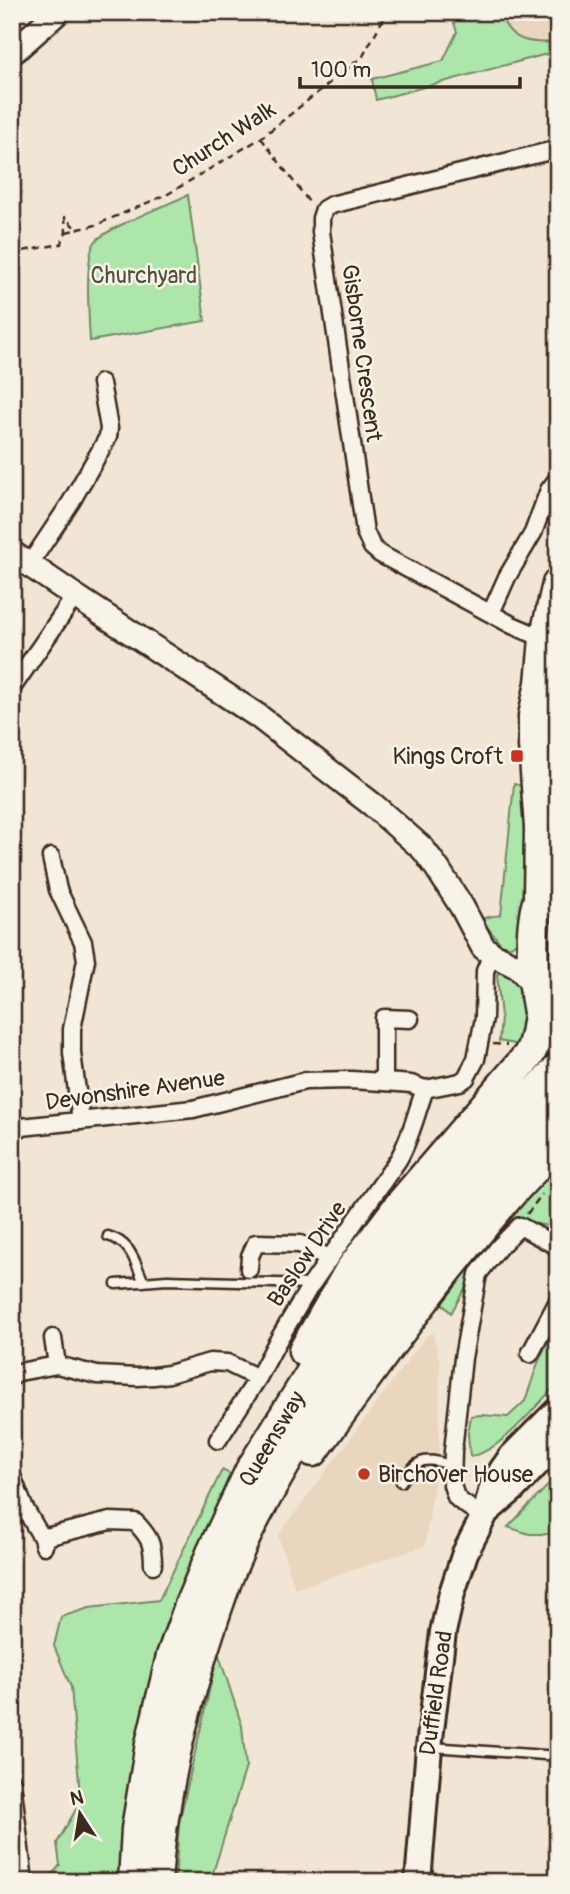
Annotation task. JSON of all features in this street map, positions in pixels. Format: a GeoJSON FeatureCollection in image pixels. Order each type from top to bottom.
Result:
{"type":"FeatureCollection","features":[{"type":"Feature","properties":{"kind":"highway"},"geometry":{"type":"LineString","coordinates":[[556,1058],[539,1014],[534,984],[540,828],[534,716],[541,683],[545,639],[558,584]]}},
{"type":"Feature","properties":{"kind":"highway"},"geometry":{"type":"LineString","coordinates":[[541,683],[558,786]]}},
{"type":"Feature","properties":{"kind":"highway"},"geometry":{"type":"LineString","coordinates":[[539,899],[558,872]]}},
{"type":"Feature","properties":{"kind":"highway"},"geometry":{"type":"LineString","coordinates":[[251,1469],[309,1340],[350,1271],[400,1205],[520,1068],[532,1051],[539,1014]]}},
{"type":"Feature","properties":{"kind":"highway","name":"Queensway"},"geometry":{"type":"LineString","coordinates":[[134,1882],[137,1829],[151,1744],[172,1656],[206,1566],[251,1469],[332,1340],[376,1276],[556,1058]]}},
{"type":"Feature","properties":{"kind":"highway","name":"Queensway"},"geometry":{"type":"LineString","coordinates":[[156,1882],[160,1832],[177,1744],[216,1608],[235,1558],[284,1464],[382,1314],[508,1160],[558,1110]]}},
{"type":"Feature","properties":{"kind":"highway"},"geometry":{"type":"LineString","coordinates":[[235,1558],[439,1279],[486,1222],[558,1146]]}},
{"type":"Feature","properties":{"kind":"main road","name":"Duffield Road"},"geometry":{"type":"LineString","coordinates":[[418,1882],[429,1747],[443,1632],[452,1593],[465,1553],[485,1514],[492,1488],[502,1470],[512,1456],[556,1414]]}},
{"type":"Feature","properties":{"kind":"main road","name":"Duffield Road"},"geometry":{"type":"LineString","coordinates":[[485,1514],[558,1443]]}},
{"type":"Feature","properties":{"kind":"street"},"geometry":{"type":"LineString","coordinates":[[12,53],[58,12]]}},
{"type":"Feature","properties":{"kind":"street"},"geometry":{"type":"LineString","coordinates":[[321,218],[324,209],[331,205],[558,149]]}},
{"type":"Feature","properties":{"kind":"street","name":"Gisborne Crescent"},"geometry":{"type":"LineString","coordinates":[[321,218],[368,541],[380,554],[545,639]]}},
{"type":"Feature","properties":{"kind":"street"},"geometry":{"type":"LineString","coordinates":[[102,383],[108,437],[71,502],[21,559],[258,716],[399,826],[437,867],[483,947],[518,967],[534,984]]}},
{"type":"Feature","properties":{"kind":"street"},"geometry":{"type":"LineString","coordinates":[[491,613],[507,577],[533,533],[549,490],[558,478]]}},
{"type":"Feature","properties":{"kind":"street"},"geometry":{"type":"LineString","coordinates":[[12,688],[75,596]]}},
{"type":"Feature","properties":{"kind":"street"},"geometry":{"type":"LineString","coordinates":[[51,857],[58,890],[83,942],[86,960],[72,1028],[72,1052],[81,1121]]}},
{"type":"Feature","properties":{"kind":"street"},"geometry":{"type":"LineString","coordinates":[[494,955],[517,950],[534,935]]}},
{"type":"Feature","properties":{"kind":"street","name":"Devonshire Avenue"},"geometry":{"type":"LineString","coordinates":[[12,1128],[193,1109],[305,1081],[384,1082],[411,1084],[425,1089],[460,1082],[466,1078],[476,1059],[486,1003],[485,971],[494,955]]}},
{"type":"Feature","properties":{"kind":"street"},"geometry":{"type":"LineString","coordinates":[[384,1082],[384,1018],[410,1019]]}},
{"type":"Feature","properties":{"kind":"street","name":"Baslow Drive"},"geometry":{"type":"LineString","coordinates":[[218,1440],[258,1378],[312,1284],[398,1160],[409,1140],[425,1089]]}},
{"type":"Feature","properties":{"kind":"street"},"geometry":{"type":"LineString","coordinates":[[485,1514],[466,1506],[456,1497],[452,1485],[463,1357],[478,1274],[520,1226],[558,1247]]}},
{"type":"Feature","properties":{"kind":"street"},"geometry":{"type":"LineString","coordinates":[[250,1269],[250,1256],[256,1239],[300,1244],[329,1258]]}},
{"type":"Feature","properties":{"kind":"street"},"geometry":{"type":"LineString","coordinates":[[530,1353],[558,1301]]}},
{"type":"Feature","properties":{"kind":"street"},"geometry":{"type":"LineString","coordinates":[[53,1338],[57,1365]]}},
{"type":"Feature","properties":{"kind":"street"},"geometry":{"type":"LineString","coordinates":[[12,1377],[19,1372],[57,1365],[97,1375],[138,1377],[169,1374],[200,1363],[217,1362],[227,1363],[258,1378]]}},
{"type":"Feature","properties":{"kind":"street"},"geometry":{"type":"LineString","coordinates":[[12,1476],[24,1507],[43,1542],[110,1521],[135,1522],[147,1534],[153,1549],[153,1565]]}},
{"type":"Feature","properties":{"kind":"street"},"geometry":{"type":"LineString","coordinates":[[12,1782],[24,1882]]}},
{"type":"Feature","properties":{"kind":"lane"},"geometry":{"type":"LineString","coordinates":[[108,1236],[124,1243],[144,1282]]}},
{"type":"Feature","properties":{"kind":"lane"},"geometry":{"type":"LineString","coordinates":[[116,1284],[208,1280],[312,1284]]}},
{"type":"Feature","properties":{"kind":"lane"},"geometry":{"type":"LineString","coordinates":[[401,1482],[413,1465],[423,1461],[452,1466]]}},
{"type":"Feature","properties":{"kind":"lane"},"geometry":{"type":"LineString","coordinates":[[429,1747],[558,1756]]}},
{"type":"Feature","properties":{"kind":"path","name":"Church Walk"},"geometry":{"type":"LineString","coordinates":[[66,232],[96,225],[168,194],[261,138],[363,56],[382,22],[393,12]]}},
{"type":"Feature","properties":{"kind":"path"},"geometry":{"type":"LineString","coordinates":[[261,138],[321,218]]}},
{"type":"Feature","properties":{"kind":"path","name":"Church Walk"},"geometry":{"type":"LineString","coordinates":[[12,253],[61,244],[66,232],[65,217],[77,230]]}},
{"type":"Feature","properties":{"kind":"path"},"geometry":{"type":"LineString","coordinates":[[480,1044],[510,1046]]}},
{"type":"Feature","properties":{"kind":"path"},"geometry":{"type":"LineString","coordinates":[[520,1226],[548,1185]]}},
{"type":"Feature","properties":{"kind":"shaded area"},"geometry":{"type":"Polygon","coordinates":[[[498,12],[558,12],[558,51],[511,39],[498,12]]]}},
{"type":"Feature","properties":{"kind":"shaded area"},"geometry":{"type":"Polygon","coordinates":[[[433,1333],[440,1361],[439,1449],[425,1546],[295,1589],[278,1536],[426,1336],[433,1333]]]}},
{"type":"Feature","properties":{"kind":"green space"},"geometry":{"type":"Polygon","coordinates":[[[450,12],[500,12],[508,30],[514,35],[529,41],[558,42],[558,51],[376,100],[372,79],[443,61],[457,32],[450,12]]]}},
{"type":"Feature","properties":{"kind":"green space","name":"Churchyard"},"geometry":{"type":"Polygon","coordinates":[[[188,195],[205,321],[90,341],[88,274],[95,242],[124,223],[188,195]]]}},
{"type":"Feature","properties":{"kind":"green space"},"geometry":{"type":"Polygon","coordinates":[[[514,784],[523,786],[527,800],[524,936],[511,946],[502,945],[483,918],[501,915],[514,784]]]}},
{"type":"Feature","properties":{"kind":"green space"},"geometry":{"type":"Polygon","coordinates":[[[507,969],[526,986],[525,1046],[499,1041],[501,1018],[497,974],[507,969]]]}},
{"type":"Feature","properties":{"kind":"green space"},"geometry":{"type":"Polygon","coordinates":[[[558,1160],[558,1215],[553,1227],[518,1220],[480,1262],[451,1313],[437,1298],[558,1160]]]}},
{"type":"Feature","properties":{"kind":"green space"},"geometry":{"type":"Polygon","coordinates":[[[558,1319],[558,1383],[493,1447],[470,1456],[468,1434],[471,1416],[508,1417],[525,1401],[538,1363],[558,1319]]]}},
{"type":"Feature","properties":{"kind":"green space"},"geometry":{"type":"Polygon","coordinates":[[[222,1470],[230,1474],[175,1604],[150,1685],[136,1758],[120,1882],[46,1882],[60,1865],[57,1843],[79,1804],[71,1687],[54,1646],[61,1617],[89,1608],[159,1600],[222,1470]]]}},
{"type":"Feature","properties":{"kind":"green space"},"geometry":{"type":"Polygon","coordinates":[[[558,1475],[558,1534],[529,1534],[508,1527],[558,1475]]]}},
{"type":"Feature","properties":{"kind":"green space"},"geometry":{"type":"Polygon","coordinates":[[[218,1652],[242,1726],[246,1767],[212,1876],[196,1882],[175,1882],[179,1823],[218,1652]]]}},
{"type":"Feature","properties":{"kind":"place","name":"Kings Croft"},"geometry":{"type":"Point","coordinates":[517,756]}},
{"type":"Feature","properties":{"kind":"place","name":"Birchover House"},"geometry":{"type":"Point","coordinates":[364,1474]}}]}
